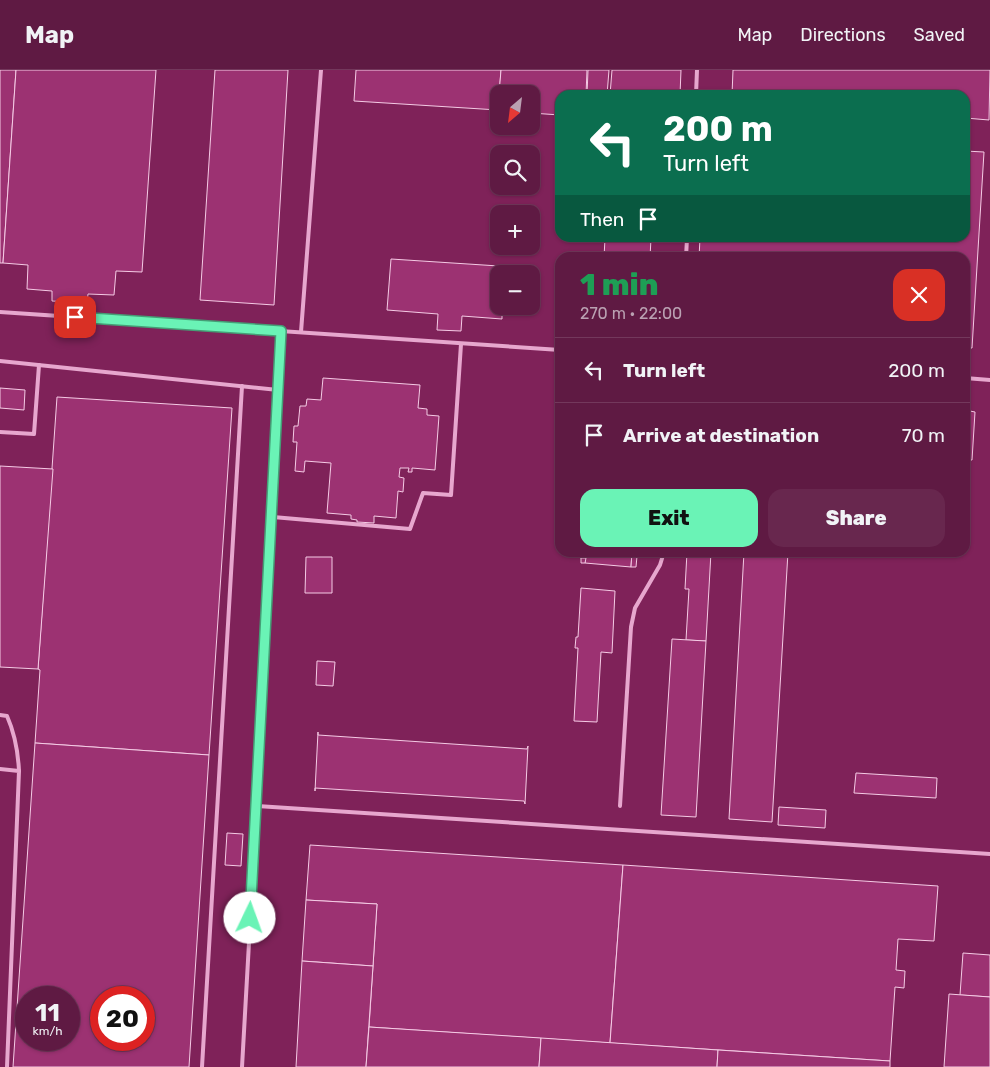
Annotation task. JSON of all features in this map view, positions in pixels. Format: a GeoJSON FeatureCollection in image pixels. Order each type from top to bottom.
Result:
{"type":"FeatureCollection","features":[{"type":"Feature","properties":{"kind":"lane"},"geometry":{"type":"LineString","coordinates":[[301,332],[321,70]]}},
{"type":"Feature","properties":{"kind":"lane"},"geometry":{"type":"LineString","coordinates":[[696,90],[697,70]]}},
{"type":"Feature","properties":{"kind":"lane"},"geometry":{"type":"LineString","coordinates":[[0,312],[555,350]]}},
{"type":"Feature","properties":{"kind":"lane"},"geometry":{"type":"LineString","coordinates":[[242,1067],[273,517],[281,331]]}},
{"type":"Feature","properties":{"kind":"lane"},"geometry":{"type":"LineString","coordinates":[[273,517],[410,529],[423,492],[451,495],[461,344]]}},
{"type":"Feature","properties":{"kind":"lane"},"geometry":{"type":"LineString","coordinates":[[0,361],[278,390]]}},
{"type":"Feature","properties":{"kind":"lane"},"geometry":{"type":"LineString","coordinates":[[0,432],[34,434],[39,365]]}},
{"type":"Feature","properties":{"kind":"lane"},"geometry":{"type":"LineString","coordinates":[[970,378],[990,380]]}},
{"type":"Feature","properties":{"kind":"lane"},"geometry":{"type":"LineString","coordinates":[[202,1067],[242,386]]}},
{"type":"Feature","properties":{"kind":"lane"},"geometry":{"type":"LineString","coordinates":[[620,806],[631,627],[635,608],[660,565],[662,557]]}},
{"type":"Feature","properties":{"kind":"lane"},"geometry":{"type":"LineString","coordinates":[[0,715],[7,716],[12,729],[18,747],[19,771],[7,1067]]}},
{"type":"Feature","properties":{"kind":"lane"},"geometry":{"type":"LineString","coordinates":[[0,769],[19,771]]}},
{"type":"Feature","properties":{"kind":"lane"},"geometry":{"type":"LineString","coordinates":[[257,806],[990,854]]}},
{"type":"Feature","properties":{"kind":"building"},"geometry":{"type":"Polygon","coordinates":[[[0,70],[16,70],[3,263],[0,263],[0,70]]]}},
{"type":"Feature","properties":{"kind":"building"},"geometry":{"type":"Polygon","coordinates":[[[16,70],[156,70],[142,272],[116,271],[114,295],[88,294],[87,303],[52,301],[52,291],[27,289],[28,265],[3,263],[16,70]]]}},
{"type":"Feature","properties":{"kind":"building"},"geometry":{"type":"Polygon","coordinates":[[[215,70],[288,70],[274,305],[200,300],[215,70]]]}},
{"type":"Feature","properties":{"kind":"building"},"geometry":{"type":"Polygon","coordinates":[[[356,70],[501,70],[500,85],[490,85],[490,110],[354,101],[356,70]]]}},
{"type":"Feature","properties":{"kind":"building"},"geometry":{"type":"Polygon","coordinates":[[[501,70],[587,70],[586,90],[555,90],[555,115],[540,114],[540,85],[500,85],[501,70]]]}},
{"type":"Feature","properties":{"kind":"building"},"geometry":{"type":"Polygon","coordinates":[[[588,70],[609,70],[607,90],[587,90],[588,70]]]}},
{"type":"Feature","properties":{"kind":"building"},"geometry":{"type":"Polygon","coordinates":[[[612,70],[681,70],[680,90],[610,90],[612,70]]]}},
{"type":"Feature","properties":{"kind":"building"},"geometry":{"type":"Polygon","coordinates":[[[733,70],[990,70],[989,120],[970,118],[970,90],[732,90],[733,70]]]}},
{"type":"Feature","properties":{"kind":"building"},"geometry":{"type":"Polygon","coordinates":[[[970,151],[984,152],[972,348],[970,348],[970,252],[699,252],[700,242],[970,242],[970,151]]]}},
{"type":"Feature","properties":{"kind":"building"},"geometry":{"type":"Polygon","coordinates":[[[605,242],[651,242],[650,252],[604,252],[605,242]]]}},
{"type":"Feature","properties":{"kind":"building"},"geometry":{"type":"Polygon","coordinates":[[[391,259],[490,265],[490,315],[502,315],[502,319],[462,316],[461,331],[437,330],[438,314],[387,310],[391,259]]]}},
{"type":"Feature","properties":{"kind":"building"},"geometry":{"type":"Polygon","coordinates":[[[323,378],[420,385],[418,408],[427,409],[427,415],[439,416],[435,470],[412,468],[412,472],[408,472],[409,468],[400,468],[399,477],[404,478],[403,492],[398,491],[396,518],[374,516],[374,523],[357,522],[357,520],[351,519],[351,515],[327,513],[331,463],[305,461],[304,472],[295,471],[297,442],[293,442],[294,426],[298,426],[300,406],[306,406],[307,399],[321,400],[323,378]]]}},
{"type":"Feature","properties":{"kind":"building"},"geometry":{"type":"Polygon","coordinates":[[[0,388],[25,390],[24,410],[0,408],[0,388]]]}},
{"type":"Feature","properties":{"kind":"building"},"geometry":{"type":"Polygon","coordinates":[[[57,397],[232,408],[209,755],[35,743],[40,670],[38,669],[57,397]]]}},
{"type":"Feature","properties":{"kind":"building"},"geometry":{"type":"Polygon","coordinates":[[[970,411],[975,412],[972,460],[970,460],[970,411]]]}},
{"type":"Feature","properties":{"kind":"building"},"geometry":{"type":"Polygon","coordinates":[[[0,466],[53,469],[38,669],[0,667],[0,466]]]}},
{"type":"Feature","properties":{"kind":"building"},"geometry":{"type":"Polygon","coordinates":[[[306,557],[332,557],[332,593],[305,593],[306,557]]]}},
{"type":"Feature","properties":{"kind":"building"},"geometry":{"type":"Polygon","coordinates":[[[586,557],[632,557],[631,567],[585,563],[586,557]]]}},
{"type":"Feature","properties":{"kind":"building"},"geometry":{"type":"Polygon","coordinates":[[[632,557],[637,557],[636,567],[631,567],[632,557]]]}},
{"type":"Feature","properties":{"kind":"building"},"geometry":{"type":"Polygon","coordinates":[[[687,557],[711,557],[706,641],[686,640],[689,589],[685,589],[687,557]]]}},
{"type":"Feature","properties":{"kind":"building"},"geometry":{"type":"Polygon","coordinates":[[[744,557],[788,557],[772,822],[729,819],[744,557]]]}},
{"type":"Feature","properties":{"kind":"building"},"geometry":{"type":"Polygon","coordinates":[[[581,558],[586,558],[585,563],[581,563],[581,558]]]}},
{"type":"Feature","properties":{"kind":"building"},"geometry":{"type":"Polygon","coordinates":[[[581,588],[615,591],[612,653],[601,652],[597,722],[574,721],[578,648],[575,648],[576,637],[578,637],[581,588]]]}},
{"type":"Feature","properties":{"kind":"building"},"geometry":{"type":"Polygon","coordinates":[[[672,639],[706,641],[696,817],[661,815],[672,639]]]}},
{"type":"Feature","properties":{"kind":"building"},"geometry":{"type":"Polygon","coordinates":[[[317,661],[335,662],[333,686],[316,685],[317,661]]]}},
{"type":"Feature","properties":{"kind":"building"},"geometry":{"type":"Polygon","coordinates":[[[318,732],[318,735],[527,749],[528,746],[525,804],[524,801],[315,788],[318,732]]]}},
{"type":"Feature","properties":{"kind":"building"},"geometry":{"type":"Polygon","coordinates":[[[35,743],[209,755],[189,1067],[13,1067],[15,1038],[15,1051],[80,1051],[80,986],[18,986],[35,743]]]}},
{"type":"Feature","properties":{"kind":"building"},"geometry":{"type":"Polygon","coordinates":[[[856,773],[937,778],[936,798],[854,793],[856,773]]]}},
{"type":"Feature","properties":{"kind":"building"},"geometry":{"type":"Polygon","coordinates":[[[779,807],[826,810],[825,828],[778,825],[779,807]]]}},
{"type":"Feature","properties":{"kind":"building"},"geometry":{"type":"Polygon","coordinates":[[[227,833],[243,834],[241,866],[225,865],[227,833]]]}},
{"type":"Feature","properties":{"kind":"building"},"geometry":{"type":"Polygon","coordinates":[[[310,845],[623,865],[610,1043],[369,1027],[377,904],[306,900],[310,845]]]}},
{"type":"Feature","properties":{"kind":"building"},"geometry":{"type":"Polygon","coordinates":[[[623,865],[938,886],[934,941],[898,939],[896,970],[905,971],[904,988],[895,987],[890,1061],[610,1043],[623,865]]]}},
{"type":"Feature","properties":{"kind":"building"},"geometry":{"type":"Polygon","coordinates":[[[306,900],[377,904],[373,966],[302,961],[306,900]]]}},
{"type":"Feature","properties":{"kind":"building"},"geometry":{"type":"Polygon","coordinates":[[[963,953],[990,955],[990,997],[960,995],[963,953]]]}},
{"type":"Feature","properties":{"kind":"building"},"geometry":{"type":"Polygon","coordinates":[[[302,961],[373,966],[366,1067],[296,1067],[302,961]]]}},
{"type":"Feature","properties":{"kind":"building"},"geometry":{"type":"Polygon","coordinates":[[[949,994],[990,997],[990,1067],[944,1067],[949,994]]]}},
{"type":"Feature","properties":{"kind":"building"},"geometry":{"type":"Polygon","coordinates":[[[369,1027],[541,1038],[539,1067],[366,1067],[369,1027]]]}},
{"type":"Feature","properties":{"kind":"building"},"geometry":{"type":"Polygon","coordinates":[[[541,1038],[718,1050],[717,1067],[539,1067],[541,1038]]]}},
{"type":"Feature","properties":{"kind":"building"},"geometry":{"type":"Polygon","coordinates":[[[718,1050],[890,1061],[890,1067],[717,1067],[718,1050]]]}},
{"type":"Feature","properties":{"kind":"route"},"geometry":{"type":"LineString","coordinates":[[75,317],[281,331],[273,517],[250,918]]}}]}
